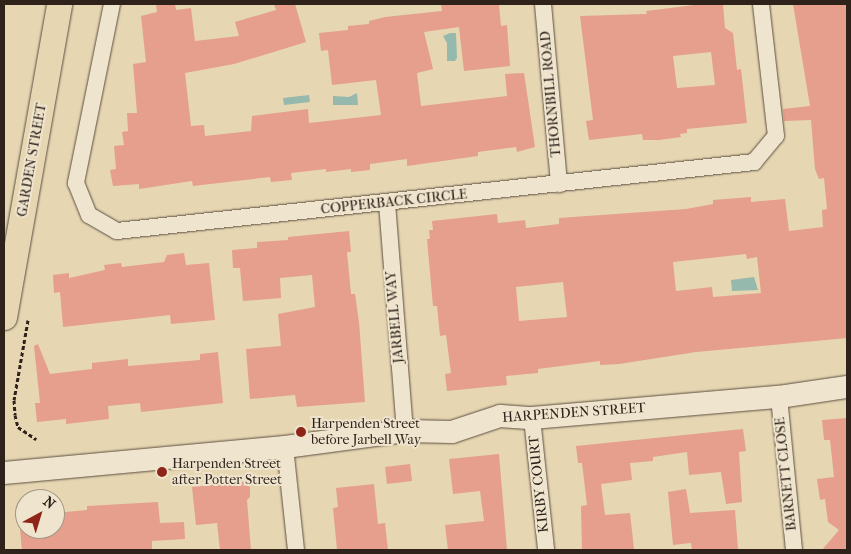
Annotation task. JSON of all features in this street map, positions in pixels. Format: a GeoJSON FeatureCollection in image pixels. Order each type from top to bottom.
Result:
{"type":"FeatureCollection","features":[{"type":"Feature","properties":{"kind":"main road","name":"GARDEN STREET"},"geometry":{"type":"LineString","coordinates":[[4,317],[59,4]]}},
{"type":"Feature","properties":{"kind":"street","name":"COPPERBACK CIRCLE"},"geometry":{"type":"LineString","coordinates":[[112,4],[76,183],[82,206],[98,222],[117,231],[754,162],[776,136],[761,4]]}},
{"type":"Feature","properties":{"kind":"street","name":"THORNBILL ROAD"},"geometry":{"type":"LineString","coordinates":[[543,4],[559,184]]}},
{"type":"Feature","properties":{"kind":"street","name":"JARBELL WAY"},"geometry":{"type":"LineString","coordinates":[[387,203],[405,431]]}},
{"type":"Feature","properties":{"kind":"street","name":"HARPENDEN STREET"},"geometry":{"type":"LineString","coordinates":[[4,473],[285,447],[405,431],[452,432],[500,416],[532,418],[779,397],[847,387]]}},
{"type":"Feature","properties":{"kind":"street","name":"BARNETT CLOSE"},"geometry":{"type":"LineString","coordinates":[[779,397],[794,550]]}},
{"type":"Feature","properties":{"kind":"street","name":"KIRBY COURT"},"geometry":{"type":"LineString","coordinates":[[532,418],[546,550]]}},
{"type":"Feature","properties":{"kind":"street"},"geometry":{"type":"LineString","coordinates":[[285,447],[296,550]]}},
{"type":"Feature","properties":{"kind":"water"},"geometry":{"type":"Polygon","coordinates":[[[456,33],[457,58],[455,61],[447,61],[447,43],[443,36],[456,33]]]}},
{"type":"Feature","properties":{"kind":"water"},"geometry":{"type":"Polygon","coordinates":[[[357,93],[358,105],[333,105],[333,96],[349,97],[357,93]]]}},
{"type":"Feature","properties":{"kind":"water"},"geometry":{"type":"Polygon","coordinates":[[[309,95],[310,102],[284,105],[283,98],[309,95]]]}},
{"type":"Feature","properties":{"kind":"water"},"geometry":{"type":"Polygon","coordinates":[[[754,277],[758,290],[732,291],[731,280],[754,277]]]}},
{"type":"Feature","properties":{"kind":"building"},"geometry":{"type":"Polygon","coordinates":[[[156,4],[175,4],[176,10],[191,8],[195,41],[239,36],[235,22],[276,10],[274,4],[295,4],[306,42],[234,64],[185,73],[191,126],[204,125],[205,136],[251,131],[252,116],[308,109],[309,123],[381,115],[376,80],[332,85],[328,50],[321,51],[319,33],[348,30],[348,26],[369,24],[369,21],[385,17],[442,11],[441,4],[499,4],[501,26],[507,25],[510,66],[464,71],[459,27],[424,32],[433,69],[417,73],[421,106],[507,96],[505,74],[524,73],[535,147],[517,152],[516,147],[478,152],[478,156],[407,166],[407,159],[370,164],[370,170],[351,172],[351,169],[326,172],[326,169],[291,173],[292,180],[271,182],[270,177],[193,186],[192,181],[139,189],[139,184],[113,186],[110,170],[116,169],[114,146],[124,145],[122,132],[128,131],[127,113],[137,113],[133,64],[146,62],[141,16],[157,12],[156,4]]]}},
{"type":"Feature","properties":{"kind":"building"},"geometry":{"type":"Polygon","coordinates":[[[703,4],[723,4],[725,28],[733,33],[737,70],[741,69],[747,123],[687,129],[687,133],[680,134],[681,137],[659,140],[643,140],[642,134],[589,140],[586,121],[593,120],[580,16],[647,14],[646,11],[703,4]],[[711,52],[673,56],[677,88],[715,85],[711,52]]]}},
{"type":"Feature","properties":{"kind":"building"},"geometry":{"type":"Polygon","coordinates":[[[793,4],[847,4],[847,338],[696,352],[619,364],[600,365],[600,361],[538,369],[538,373],[506,376],[507,385],[447,391],[445,374],[451,373],[446,335],[440,336],[437,306],[433,306],[427,239],[430,239],[429,230],[433,230],[432,221],[497,214],[498,223],[525,220],[526,228],[559,224],[559,218],[686,209],[713,204],[713,200],[751,197],[751,202],[785,199],[789,231],[823,227],[822,210],[827,209],[824,178],[819,179],[815,169],[811,120],[784,121],[783,109],[810,106],[793,4]],[[746,254],[673,262],[676,291],[712,287],[713,297],[761,293],[757,257],[747,259],[746,254]],[[563,282],[516,287],[519,321],[567,317],[563,282]]]}},
{"type":"Feature","properties":{"kind":"building"},"geometry":{"type":"Polygon","coordinates":[[[349,231],[351,252],[347,252],[351,294],[355,294],[359,322],[365,402],[297,407],[295,395],[250,399],[246,349],[281,346],[278,314],[315,307],[312,275],[280,278],[281,298],[243,301],[240,268],[233,268],[232,250],[257,248],[257,242],[288,240],[288,237],[349,231]]]}},
{"type":"Feature","properties":{"kind":"building"},"geometry":{"type":"Polygon","coordinates":[[[184,253],[186,265],[209,263],[215,320],[171,324],[170,315],[63,327],[60,292],[54,293],[53,275],[69,273],[69,278],[105,270],[104,265],[121,263],[122,267],[164,262],[167,255],[184,253]]]}},
{"type":"Feature","properties":{"kind":"building"},"geometry":{"type":"Polygon","coordinates":[[[38,344],[50,374],[92,369],[92,363],[128,359],[128,366],[200,360],[200,354],[218,352],[223,403],[141,412],[140,403],[108,406],[109,419],[66,424],[66,419],[37,422],[35,403],[40,403],[34,346],[38,344]]]}},
{"type":"Feature","properties":{"kind":"building"},"geometry":{"type":"Polygon","coordinates":[[[847,418],[847,550],[822,550],[839,530],[828,522],[825,499],[820,500],[817,479],[834,477],[830,440],[824,440],[822,420],[847,418]]]}},
{"type":"Feature","properties":{"kind":"building"},"geometry":{"type":"Polygon","coordinates":[[[743,429],[746,451],[739,452],[742,502],[726,504],[721,472],[689,475],[687,452],[653,457],[653,461],[630,463],[632,480],[601,484],[605,515],[630,513],[634,549],[582,550],[581,506],[587,505],[582,463],[578,463],[576,446],[743,429]]]}},
{"type":"Feature","properties":{"kind":"building"},"geometry":{"type":"Polygon","coordinates":[[[499,454],[507,550],[448,550],[445,525],[484,521],[480,491],[453,494],[449,459],[499,454]]]}},
{"type":"Feature","properties":{"kind":"building"},"geometry":{"type":"Polygon","coordinates":[[[410,464],[412,481],[387,484],[385,467],[410,464]]]}},
{"type":"Feature","properties":{"kind":"building"},"geometry":{"type":"Polygon","coordinates":[[[243,482],[250,487],[250,497],[247,500],[251,550],[220,550],[217,523],[196,525],[192,487],[243,482]]]}},
{"type":"Feature","properties":{"kind":"building"},"geometry":{"type":"Polygon","coordinates":[[[374,484],[378,524],[385,523],[388,550],[337,550],[333,508],[338,507],[336,488],[374,484]]]}},
{"type":"Feature","properties":{"kind":"building"},"geometry":{"type":"Polygon","coordinates":[[[686,489],[690,513],[735,510],[738,550],[692,550],[691,543],[673,545],[668,492],[686,489]]]}},
{"type":"Feature","properties":{"kind":"building"},"geometry":{"type":"Polygon","coordinates":[[[158,502],[160,523],[184,522],[185,539],[152,541],[152,549],[22,550],[21,539],[65,539],[65,512],[87,510],[87,506],[158,502]]]}},
{"type":"Feature","properties":{"kind":"place","name":"Harpenden Street before Jarbell Way"},"geometry":{"type":"Point","coordinates":[301,432]}},
{"type":"Feature","properties":{"kind":"place","name":"Harpenden Street after Potter Street"},"geometry":{"type":"Point","coordinates":[162,472]}}]}
